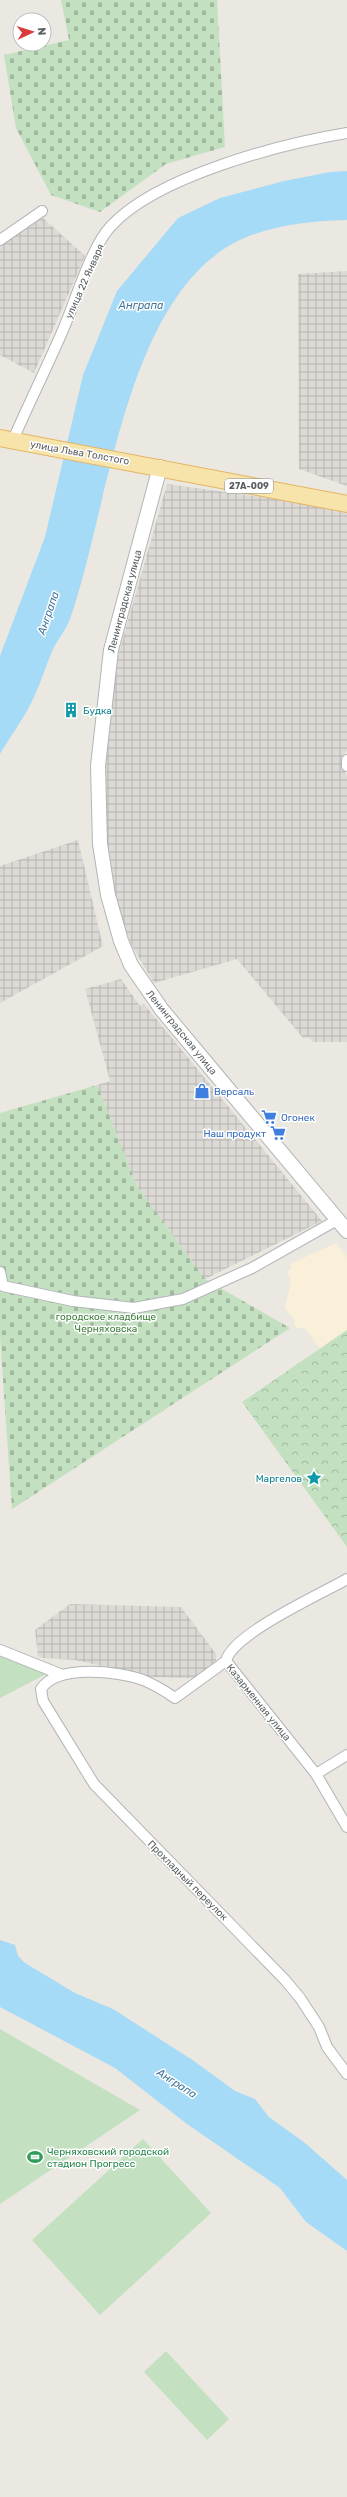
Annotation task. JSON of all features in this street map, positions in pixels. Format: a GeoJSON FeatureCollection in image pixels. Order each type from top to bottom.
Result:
{"type":"FeatureCollection","features":[{"type":"Feature","properties":{"kind":"main road","name":"улица Льва Толстого"},"geometry":{"type":"LineString","coordinates":[[6,439],[160,467]]}},
{"type":"Feature","properties":{"kind":"main road","name":"27А-009"},"geometry":{"type":"LineString","coordinates":[[160,467],[337,504],[347,504]]}},
{"type":"Feature","properties":{"kind":"street","name":"улица 22 Января"},"geometry":{"type":"LineString","coordinates":[[6,439],[63,330],[84,277],[110,226],[144,199],[182,180],[301,140],[347,133]]}},
{"type":"Feature","properties":{"kind":"street"},"geometry":{"type":"LineString","coordinates":[[0,240],[42,211]]}},
{"type":"Feature","properties":{"kind":"street","name":"Ленинградская улица"},"geometry":{"type":"LineString","coordinates":[[160,467],[111,650],[98,766],[100,844],[108,895],[121,941],[131,965],[162,1010],[347,1231]]}},
{"type":"Feature","properties":{"kind":"street"},"geometry":{"type":"LineString","coordinates":[[0,1272],[4,1286],[73,1301],[134,1308],[183,1299],[252,1268],[337,1220]]}},
{"type":"Feature","properties":{"kind":"street","name":"Казарменная улица"},"geometry":{"type":"LineString","coordinates":[[347,1579],[247,1636],[231,1648],[226,1661],[316,1774],[347,1827]]}},
{"type":"Feature","properties":{"kind":"street"},"geometry":{"type":"LineString","coordinates":[[0,1650],[60,1674],[91,1672],[141,1679],[175,1698],[226,1661]]}},
{"type":"Feature","properties":{"kind":"street","name":"Прохладный переулок"},"geometry":{"type":"LineString","coordinates":[[60,1674],[46,1681],[41,1689],[43,1701],[94,1784],[285,1980],[300,1998],[319,2027],[327,2047],[347,2074]]}},
{"type":"Feature","properties":{"kind":"street"},"geometry":{"type":"LineString","coordinates":[[316,1774],[347,1755]]}},
{"type":"Feature","properties":{"kind":"shaded area"},"geometry":{"type":"Polygon","coordinates":[[[43,218],[85,256],[34,373],[0,355],[0,246],[43,218]]]}},
{"type":"Feature","properties":{"kind":"shaded area"},"geometry":{"type":"Polygon","coordinates":[[[347,271],[347,486],[299,469],[298,274],[347,271]]]}},
{"type":"Feature","properties":{"kind":"shaded area"},"geometry":{"type":"Polygon","coordinates":[[[167,484],[347,509],[347,750],[341,760],[347,777],[347,1042],[313,1042],[309,1037],[303,1038],[237,959],[154,983],[132,946],[114,900],[105,830],[105,775],[116,663],[167,484]]]}},
{"type":"Feature","properties":{"kind":"shaded area"},"geometry":{"type":"Polygon","coordinates":[[[78,840],[103,946],[0,1003],[0,866],[78,840]]]}},
{"type":"Feature","properties":{"kind":"shaded area"},"geometry":{"type":"Polygon","coordinates":[[[121,979],[140,1006],[144,1004],[322,1221],[205,1279],[137,1186],[97,1085],[110,1081],[85,989],[121,979]]]}},
{"type":"Feature","properties":{"kind":"shaded area"},"geometry":{"type":"Polygon","coordinates":[[[336,1243],[347,1257],[347,1331],[322,1352],[304,1327],[299,1329],[295,1327],[294,1320],[285,1308],[291,1281],[287,1271],[291,1269],[290,1264],[336,1243]]]}},
{"type":"Feature","properties":{"kind":"shaded area"},"geometry":{"type":"Polygon","coordinates":[[[70,1604],[181,1607],[216,1654],[216,1663],[194,1678],[151,1677],[75,1660],[42,1658],[38,1656],[35,1630],[70,1604]]]}},
{"type":"Feature","properties":{"kind":"green space"},"geometry":{"type":"Polygon","coordinates":[[[61,0],[217,0],[225,147],[166,164],[100,212],[51,195],[16,128],[4,55],[17,52],[52,52],[52,44],[69,40],[61,0]]]}},
{"type":"Feature","properties":{"kind":"green space","name":"городское кладбище Черняховска"},"geometry":{"type":"Polygon","coordinates":[[[97,1085],[137,1186],[205,1279],[290,1328],[12,1509],[0,1336],[0,1113],[97,1085]]]}},
{"type":"Feature","properties":{"kind":"green space"},"geometry":{"type":"Polygon","coordinates":[[[347,1330],[347,1547],[242,1402],[347,1330]]]}},
{"type":"Feature","properties":{"kind":"green space"},"geometry":{"type":"Polygon","coordinates":[[[0,1653],[50,1672],[0,1698],[0,1653]]]}},
{"type":"Feature","properties":{"kind":"green space","name":"Черняховский городской стадион Прогресс"},"geometry":{"type":"Polygon","coordinates":[[[0,2029],[140,2110],[0,2204],[0,2029]]]}},
{"type":"Feature","properties":{"kind":"green space"},"geometry":{"type":"Polygon","coordinates":[[[143,2139],[211,2213],[100,2315],[32,2240],[143,2139]]]}},
{"type":"Feature","properties":{"kind":"green space"},"geometry":{"type":"Polygon","coordinates":[[[166,2351],[229,2419],[207,2440],[144,2372],[166,2351]]]}},
{"type":"Feature","properties":{"kind":"water","name":"Анграпа"},"geometry":{"type":"Polygon","coordinates":[[[347,171],[347,220],[301,223],[270,229],[240,240],[227,247],[192,277],[164,318],[142,365],[124,417],[70,619],[53,649],[30,704],[0,754],[0,656],[45,537],[83,375],[117,291],[178,218],[220,198],[284,181],[330,172],[347,171]]]}},
{"type":"Feature","properties":{"kind":"water","name":"Анграпа"},"geometry":{"type":"Polygon","coordinates":[[[0,1940],[15,1945],[18,1956],[25,1963],[75,1993],[113,2009],[194,2061],[235,2091],[255,2099],[269,2117],[305,2143],[347,2180],[347,2251],[306,2222],[280,2188],[187,2124],[115,2068],[0,2007],[0,1940]]]}},
{"type":"Feature","properties":{"kind":"place","name":"Будка"},"geometry":{"type":"Point","coordinates":[71,710]}},
{"type":"Feature","properties":{"kind":"place","name":"Версаль"},"geometry":{"type":"Point","coordinates":[202,1091]}},
{"type":"Feature","properties":{"kind":"place","name":"Огонек"},"geometry":{"type":"Point","coordinates":[269,1117]}},
{"type":"Feature","properties":{"kind":"place","name":"Наш продукт"},"geometry":{"type":"Point","coordinates":[278,1133]}},
{"type":"Feature","properties":{"kind":"place","name":"Маргелов"},"geometry":{"type":"Point","coordinates":[314,1478]}},
{"type":"Feature","properties":{"kind":"place","name":"Черняховский городской стадион Прогресс"},"geometry":{"type":"Point","coordinates":[35,2157]}}]}
